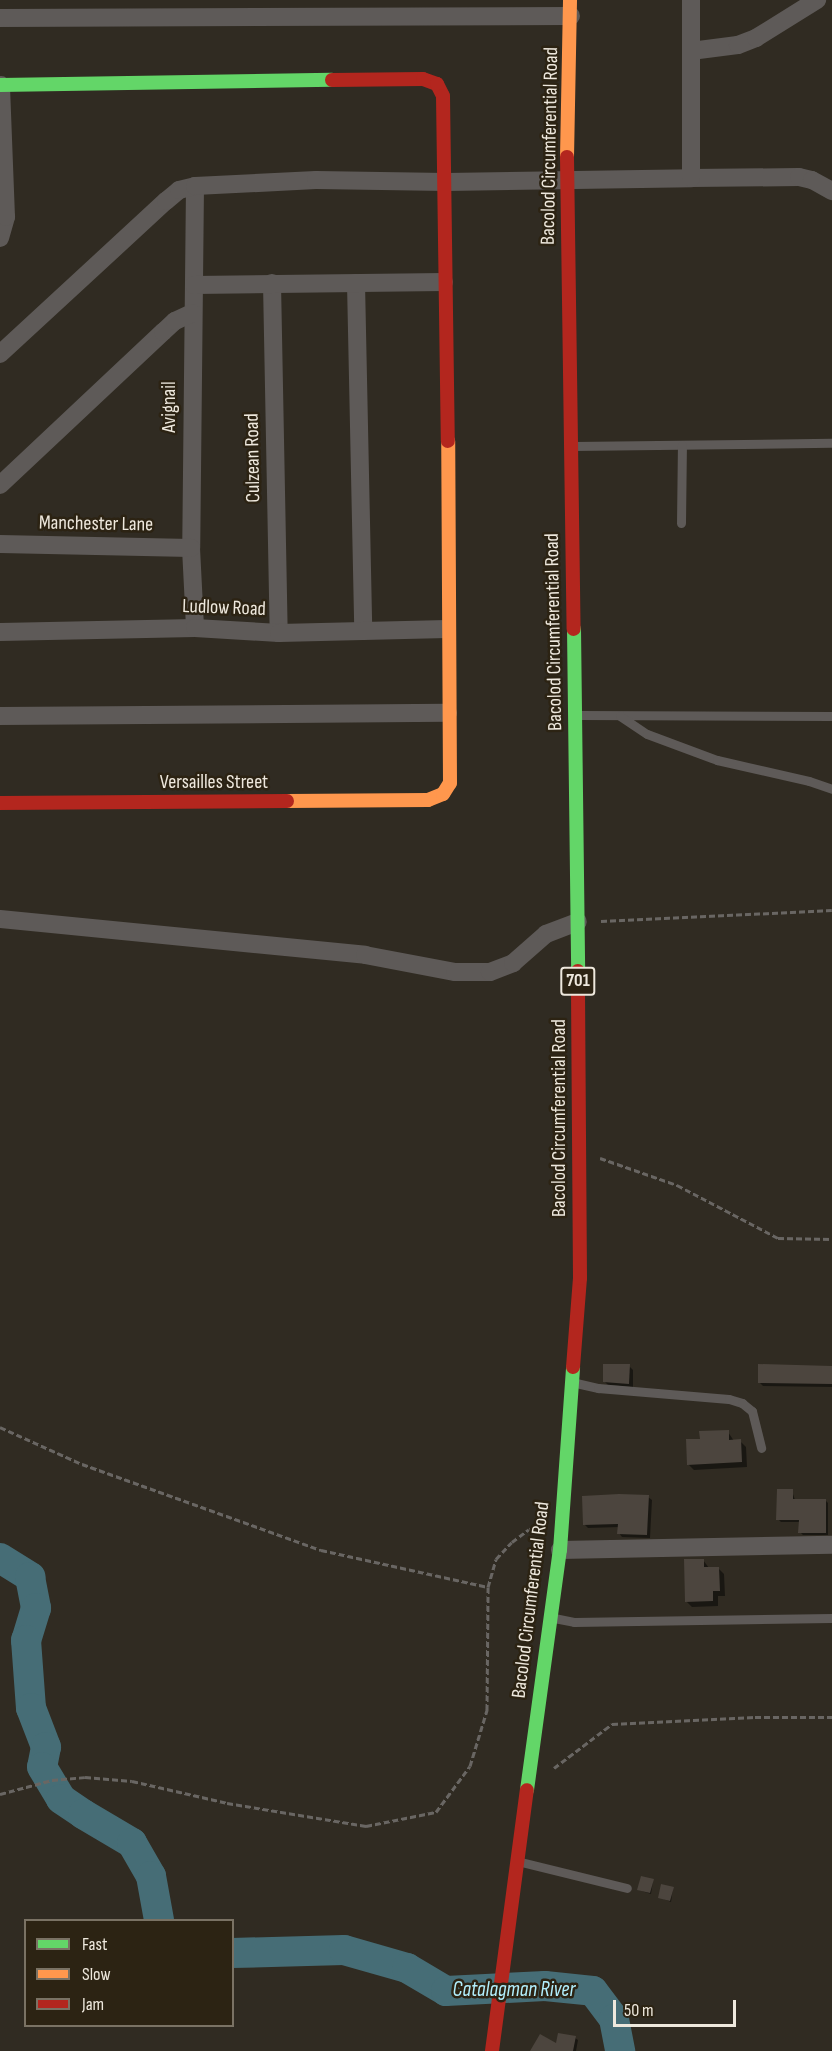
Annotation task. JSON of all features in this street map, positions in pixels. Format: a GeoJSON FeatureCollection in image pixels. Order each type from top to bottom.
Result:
{"type":"FeatureCollection","features":[{"type":"Feature","properties":{"kind":"main road","name":"Bacolod Circumferential Road"},"geometry":{"type":"LineString","coordinates":[[492,2051],[548,1617],[560,1550],[579,1278],[578,922],[567,178],[571,8]]}},
{"type":"Feature","properties":{"kind":"main road"},"geometry":{"type":"LineString","coordinates":[[0,85],[423,79],[437,84],[443,96],[446,182],[444,282],[448,713]]}},
{"type":"Feature","properties":{"kind":"main road","name":"Versailles Street"},"geometry":{"type":"LineString","coordinates":[[0,803],[428,800],[443,794],[450,783],[448,713]]}},
{"type":"Feature","properties":{"kind":"street"},"geometry":{"type":"LineString","coordinates":[[691,0],[691,178]]}},
{"type":"Feature","properties":{"kind":"street"},"geometry":{"type":"LineString","coordinates":[[691,51],[738,45],[756,38],[817,0]]}},
{"type":"Feature","properties":{"kind":"street"},"geometry":{"type":"LineString","coordinates":[[0,18],[433,8],[571,8]]}},
{"type":"Feature","properties":{"kind":"street"},"geometry":{"type":"LineString","coordinates":[[0,85],[6,217],[0,238]]}},
{"type":"Feature","properties":{"kind":"street"},"geometry":{"type":"LineString","coordinates":[[0,354],[166,201],[179,190],[195,186],[316,180],[446,182],[567,178],[799,177],[812,180],[832,191]]}},
{"type":"Feature","properties":{"kind":"street","name":"Avignail"},"geometry":{"type":"LineString","coordinates":[[195,186],[191,548],[195,628]]}},
{"type":"Feature","properties":{"kind":"street"},"geometry":{"type":"LineString","coordinates":[[194,285],[444,282]]}},
{"type":"Feature","properties":{"kind":"street","name":"Culzean Road"},"geometry":{"type":"LineString","coordinates":[[272,283],[279,633]]}},
{"type":"Feature","properties":{"kind":"street"},"geometry":{"type":"LineString","coordinates":[[356,283],[363,632]]}},
{"type":"Feature","properties":{"kind":"street"},"geometry":{"type":"LineString","coordinates":[[0,485],[175,321],[192,313]]}},
{"type":"Feature","properties":{"kind":"street","name":"Manchester Lane"},"geometry":{"type":"LineString","coordinates":[[0,544],[191,548]]}},
{"type":"Feature","properties":{"kind":"street","name":"Ludlow Road"},"geometry":{"type":"LineString","coordinates":[[0,632],[195,628],[279,633],[447,629]]}},
{"type":"Feature","properties":{"kind":"street"},"geometry":{"type":"LineString","coordinates":[[0,716],[448,713]]}},
{"type":"Feature","properties":{"kind":"street"},"geometry":{"type":"LineString","coordinates":[[0,919],[365,955],[455,972],[490,972],[513,963],[546,934],[578,922]]}},
{"type":"Feature","properties":{"kind":"street"},"geometry":{"type":"LineString","coordinates":[[560,1550],[832,1545]]}},
{"type":"Feature","properties":{"kind":"lane"},"geometry":{"type":"LineString","coordinates":[[571,446],[832,443]]}},
{"type":"Feature","properties":{"kind":"lane"},"geometry":{"type":"LineString","coordinates":[[681,523],[682,445]]}},
{"type":"Feature","properties":{"kind":"lane"},"geometry":{"type":"LineString","coordinates":[[574,715],[832,716]]}},
{"type":"Feature","properties":{"kind":"lane"},"geometry":{"type":"LineString","coordinates":[[620,716],[646,734],[717,760],[809,780],[832,789]]}},
{"type":"Feature","properties":{"kind":"lane"},"geometry":{"type":"LineString","coordinates":[[573,1383],[598,1388],[729,1399],[742,1403],[752,1411],[761,1448]]}},
{"type":"Feature","properties":{"kind":"lane"},"geometry":{"type":"LineString","coordinates":[[548,1617],[574,1622],[832,1618]]}},
{"type":"Feature","properties":{"kind":"lane"},"geometry":{"type":"LineString","coordinates":[[518,1862],[627,1888]]}},
{"type":"Feature","properties":{"kind":"path"},"geometry":{"type":"LineString","coordinates":[[578,922],[832,910]]}},
{"type":"Feature","properties":{"kind":"path"},"geometry":{"type":"LineString","coordinates":[[578,1150],[677,1185],[778,1238],[832,1239]]}},
{"type":"Feature","properties":{"kind":"path"},"geometry":{"type":"LineString","coordinates":[[0,1426],[82,1464],[321,1550],[488,1587]]}},
{"type":"Feature","properties":{"kind":"path"},"geometry":{"type":"LineString","coordinates":[[0,1794],[52,1780],[85,1777],[132,1781],[227,1803],[366,1826],[436,1812],[470,1766],[487,1710],[488,1587],[496,1558],[529,1529],[562,1524]]}},
{"type":"Feature","properties":{"kind":"path"},"geometry":{"type":"LineString","coordinates":[[527,1790],[612,1724],[755,1717],[832,1718]]}},
{"type":"Feature","properties":{"kind":"building"},"geometry":{"type":"Polygon","coordinates":[[[603,1364],[630,1364],[629,1384],[603,1382],[603,1364]]]}},
{"type":"Feature","properties":{"kind":"building"},"geometry":{"type":"Polygon","coordinates":[[[758,1364],[832,1366],[832,1384],[758,1383],[758,1364]]]}},
{"type":"Feature","properties":{"kind":"building"},"geometry":{"type":"Polygon","coordinates":[[[729,1430],[729,1440],[741,1439],[742,1462],[687,1465],[686,1439],[700,1439],[699,1431],[729,1430]]]}},
{"type":"Feature","properties":{"kind":"building"},"geometry":{"type":"Polygon","coordinates":[[[777,1489],[793,1489],[793,1499],[826,1499],[826,1533],[798,1533],[799,1520],[776,1520],[777,1489]]]}},
{"type":"Feature","properties":{"kind":"building"},"geometry":{"type":"Polygon","coordinates":[[[649,1495],[647,1535],[617,1534],[618,1524],[583,1525],[582,1496],[649,1495]]]}},
{"type":"Feature","properties":{"kind":"building"},"geometry":{"type":"Polygon","coordinates":[[[684,1559],[704,1559],[704,1567],[719,1567],[720,1591],[713,1591],[713,1601],[685,1602],[684,1559]]]}},
{"type":"Feature","properties":{"kind":"building"},"geometry":{"type":"Polygon","coordinates":[[[641,1876],[654,1879],[650,1893],[637,1890],[641,1876]]]}},
{"type":"Feature","properties":{"kind":"building"},"geometry":{"type":"Polygon","coordinates":[[[661,1884],[674,1887],[670,1901],[658,1898],[661,1884]]]}},
{"type":"Feature","properties":{"kind":"building"},"geometry":{"type":"Polygon","coordinates":[[[558,2033],[576,2036],[573,2051],[530,2051],[540,2034],[556,2043],[558,2033]]]}},
{"type":"Feature","properties":{"kind":"waterway","name":"Catalagman River"},"geometry":{"type":"LineString","coordinates":[[0,1558],[30,1577],[36,1608],[26,1640],[31,1708],[46,1747],[42,1767],[61,1799],[132,1843],[151,1876],[159,1919]]}},
{"type":"Feature","properties":{"kind":"waterway","name":"Catalagman River"},"geometry":{"type":"LineString","coordinates":[[234,1953],[344,1950],[407,1968],[446,1991],[545,1986],[593,1991],[614,2019],[620,2051]]}},
{"type":"Feature","properties":{"kind":"traffic: fast"},"geometry":{"type":"LineString","coordinates":[[0,85],[332,80]]}},
{"type":"Feature","properties":{"kind":"traffic: fast"},"geometry":{"type":"LineString","coordinates":[[574,629],[578,971]]}},
{"type":"Feature","properties":{"kind":"traffic: fast"},"geometry":{"type":"LineString","coordinates":[[527,1790],[560,1550],[573,1367]]}},
{"type":"Feature","properties":{"kind":"traffic: slow"},"geometry":{"type":"LineString","coordinates":[[567,157],[570,0]]}},
{"type":"Feature","properties":{"kind":"traffic: slow"},"geometry":{"type":"LineString","coordinates":[[287,801],[428,800],[443,794],[450,783],[448,441]]}},
{"type":"Feature","properties":{"kind":"traffic: jam"},"geometry":{"type":"LineString","coordinates":[[332,80],[423,79],[437,84],[443,96],[448,441]]}},
{"type":"Feature","properties":{"kind":"traffic: jam"},"geometry":{"type":"LineString","coordinates":[[567,157],[574,629]]}},
{"type":"Feature","properties":{"kind":"traffic: jam"},"geometry":{"type":"LineString","coordinates":[[0,803],[287,801]]}},
{"type":"Feature","properties":{"kind":"traffic: jam"},"geometry":{"type":"LineString","coordinates":[[573,1367],[580,1278],[578,971]]}},
{"type":"Feature","properties":{"kind":"traffic: jam"},"geometry":{"type":"LineString","coordinates":[[492,2051],[527,1790]]}}]}
